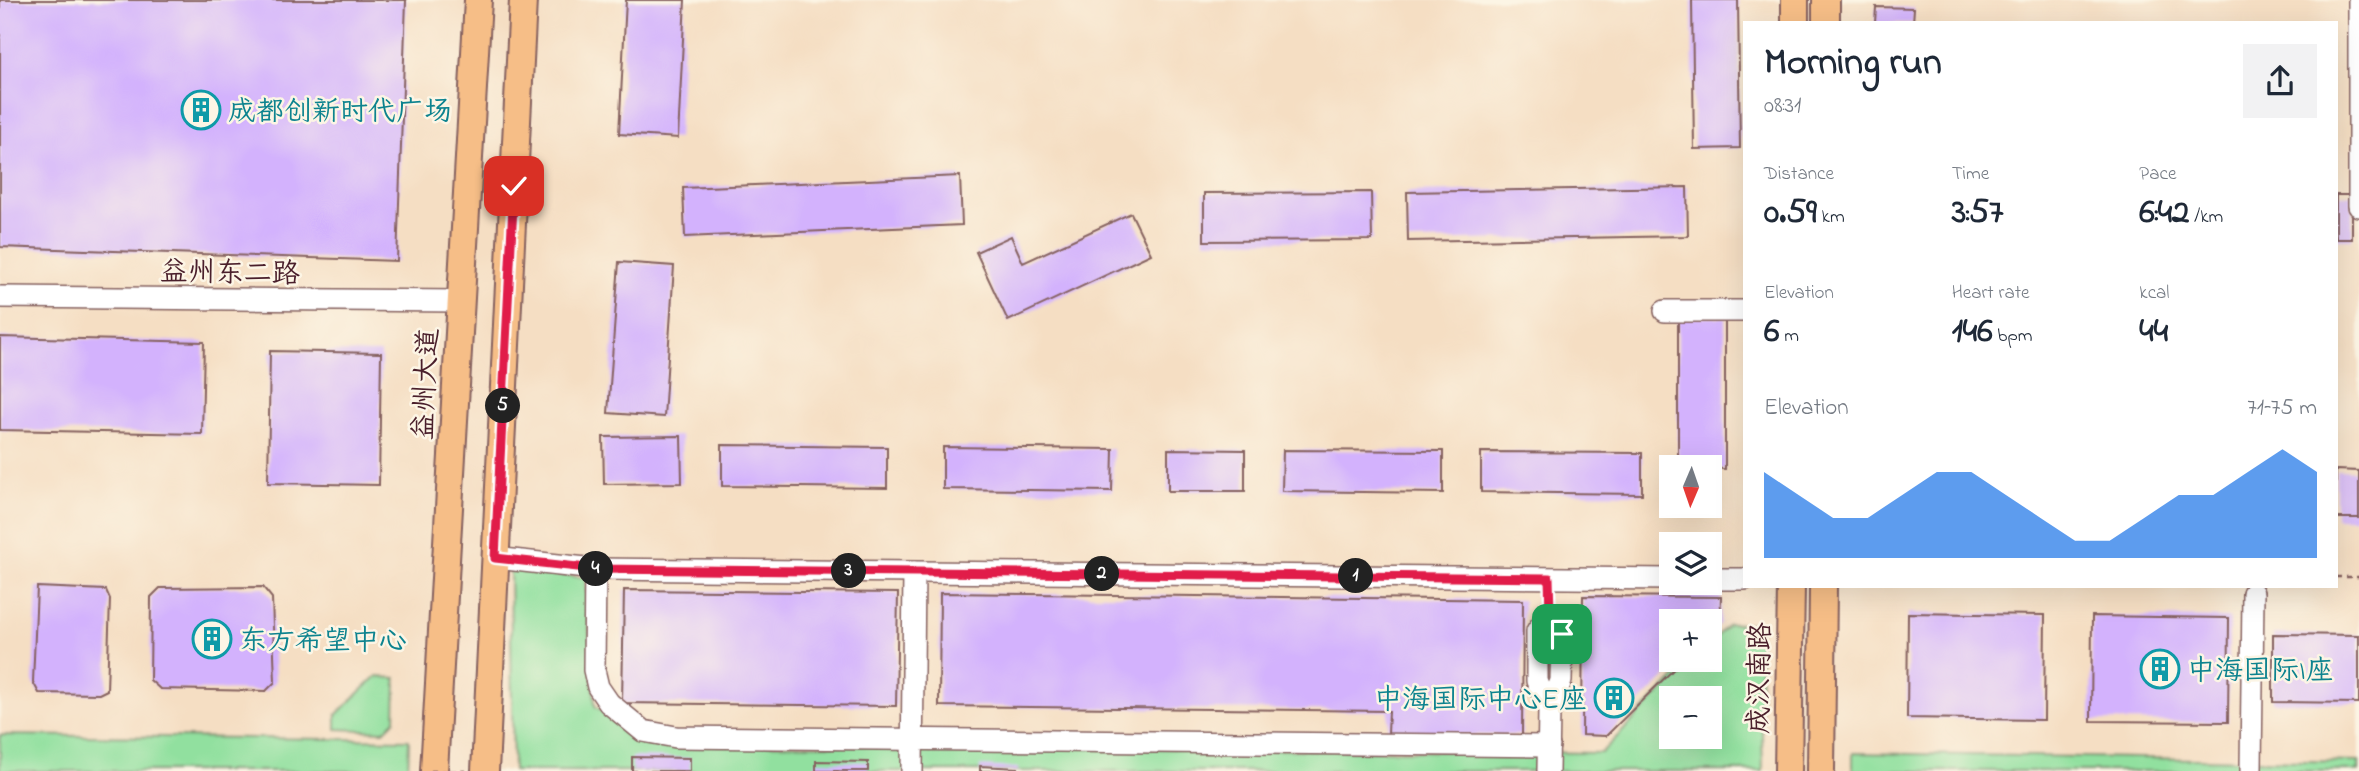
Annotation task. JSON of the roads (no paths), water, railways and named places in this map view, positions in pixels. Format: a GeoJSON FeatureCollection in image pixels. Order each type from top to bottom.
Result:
{"type":"FeatureCollection","features":[{"type":"Feature","properties":{"kind":"main road","name":"益州大道"},"geometry":{"type":"LineString","coordinates":[[433,771],[478,0]]}},
{"type":"Feature","properties":{"kind":"main road"},"geometry":{"type":"LineString","coordinates":[[485,771],[523,0]]}},
{"type":"Feature","properties":{"kind":"main road"},"geometry":{"type":"LineString","coordinates":[[1795,0],[1795,21]]}},
{"type":"Feature","properties":{"kind":"main road"},"geometry":{"type":"LineString","coordinates":[[1826,0],[1826,21]]}},
{"type":"Feature","properties":{"kind":"main road","name":"成汉南路"},"geometry":{"type":"LineString","coordinates":[[1788,771],[1791,588]]}},
{"type":"Feature","properties":{"kind":"main road"},"geometry":{"type":"LineString","coordinates":[[1821,771],[1823,588]]}},
{"type":"Feature","properties":{"kind":"street"},"geometry":{"type":"LineString","coordinates":[[2359,0],[2359,206]]}},
{"type":"Feature","properties":{"kind":"street","name":"益州东二路"},"geometry":{"type":"LineString","coordinates":[[0,297],[460,301]]}},
{"type":"Feature","properties":{"kind":"street"},"geometry":{"type":"LineString","coordinates":[[1665,311],[1743,311]]}},
{"type":"Feature","properties":{"kind":"street"},"geometry":{"type":"LineString","coordinates":[[495,558],[596,569],[1659,579]]}},
{"type":"Feature","properties":{"kind":"street"},"geometry":{"type":"LineString","coordinates":[[596,569],[594,670],[598,687],[609,703],[643,731],[676,737],[1549,747]]}},
{"type":"Feature","properties":{"kind":"street"},"geometry":{"type":"LineString","coordinates":[[912,771],[914,572]]}},
{"type":"Feature","properties":{"kind":"street"},"geometry":{"type":"LineString","coordinates":[[1548,771],[1549,710],[1561,681],[1562,634],[1550,613],[1549,578]]}},
{"type":"Feature","properties":{"kind":"street"},"geometry":{"type":"LineString","coordinates":[[1722,579],[1743,579]]}},
{"type":"Feature","properties":{"kind":"street"},"geometry":{"type":"LineString","coordinates":[[2251,771],[2253,593]]}},
{"type":"Feature","properties":{"kind":"place","name":"成都创新时代广场"},"geometry":{"type":"Point","coordinates":[201,110]}},
{"type":"Feature","properties":{"kind":"place","name":"东方希望中心"},"geometry":{"type":"Point","coordinates":[212,639]}},
{"type":"Feature","properties":{"kind":"place","name":"中海国际I座"},"geometry":{"type":"Point","coordinates":[2160,669]}},
{"type":"Feature","properties":{"kind":"place","name":"中海国际中心E座"},"geometry":{"type":"Point","coordinates":[1614,698]}}]}
